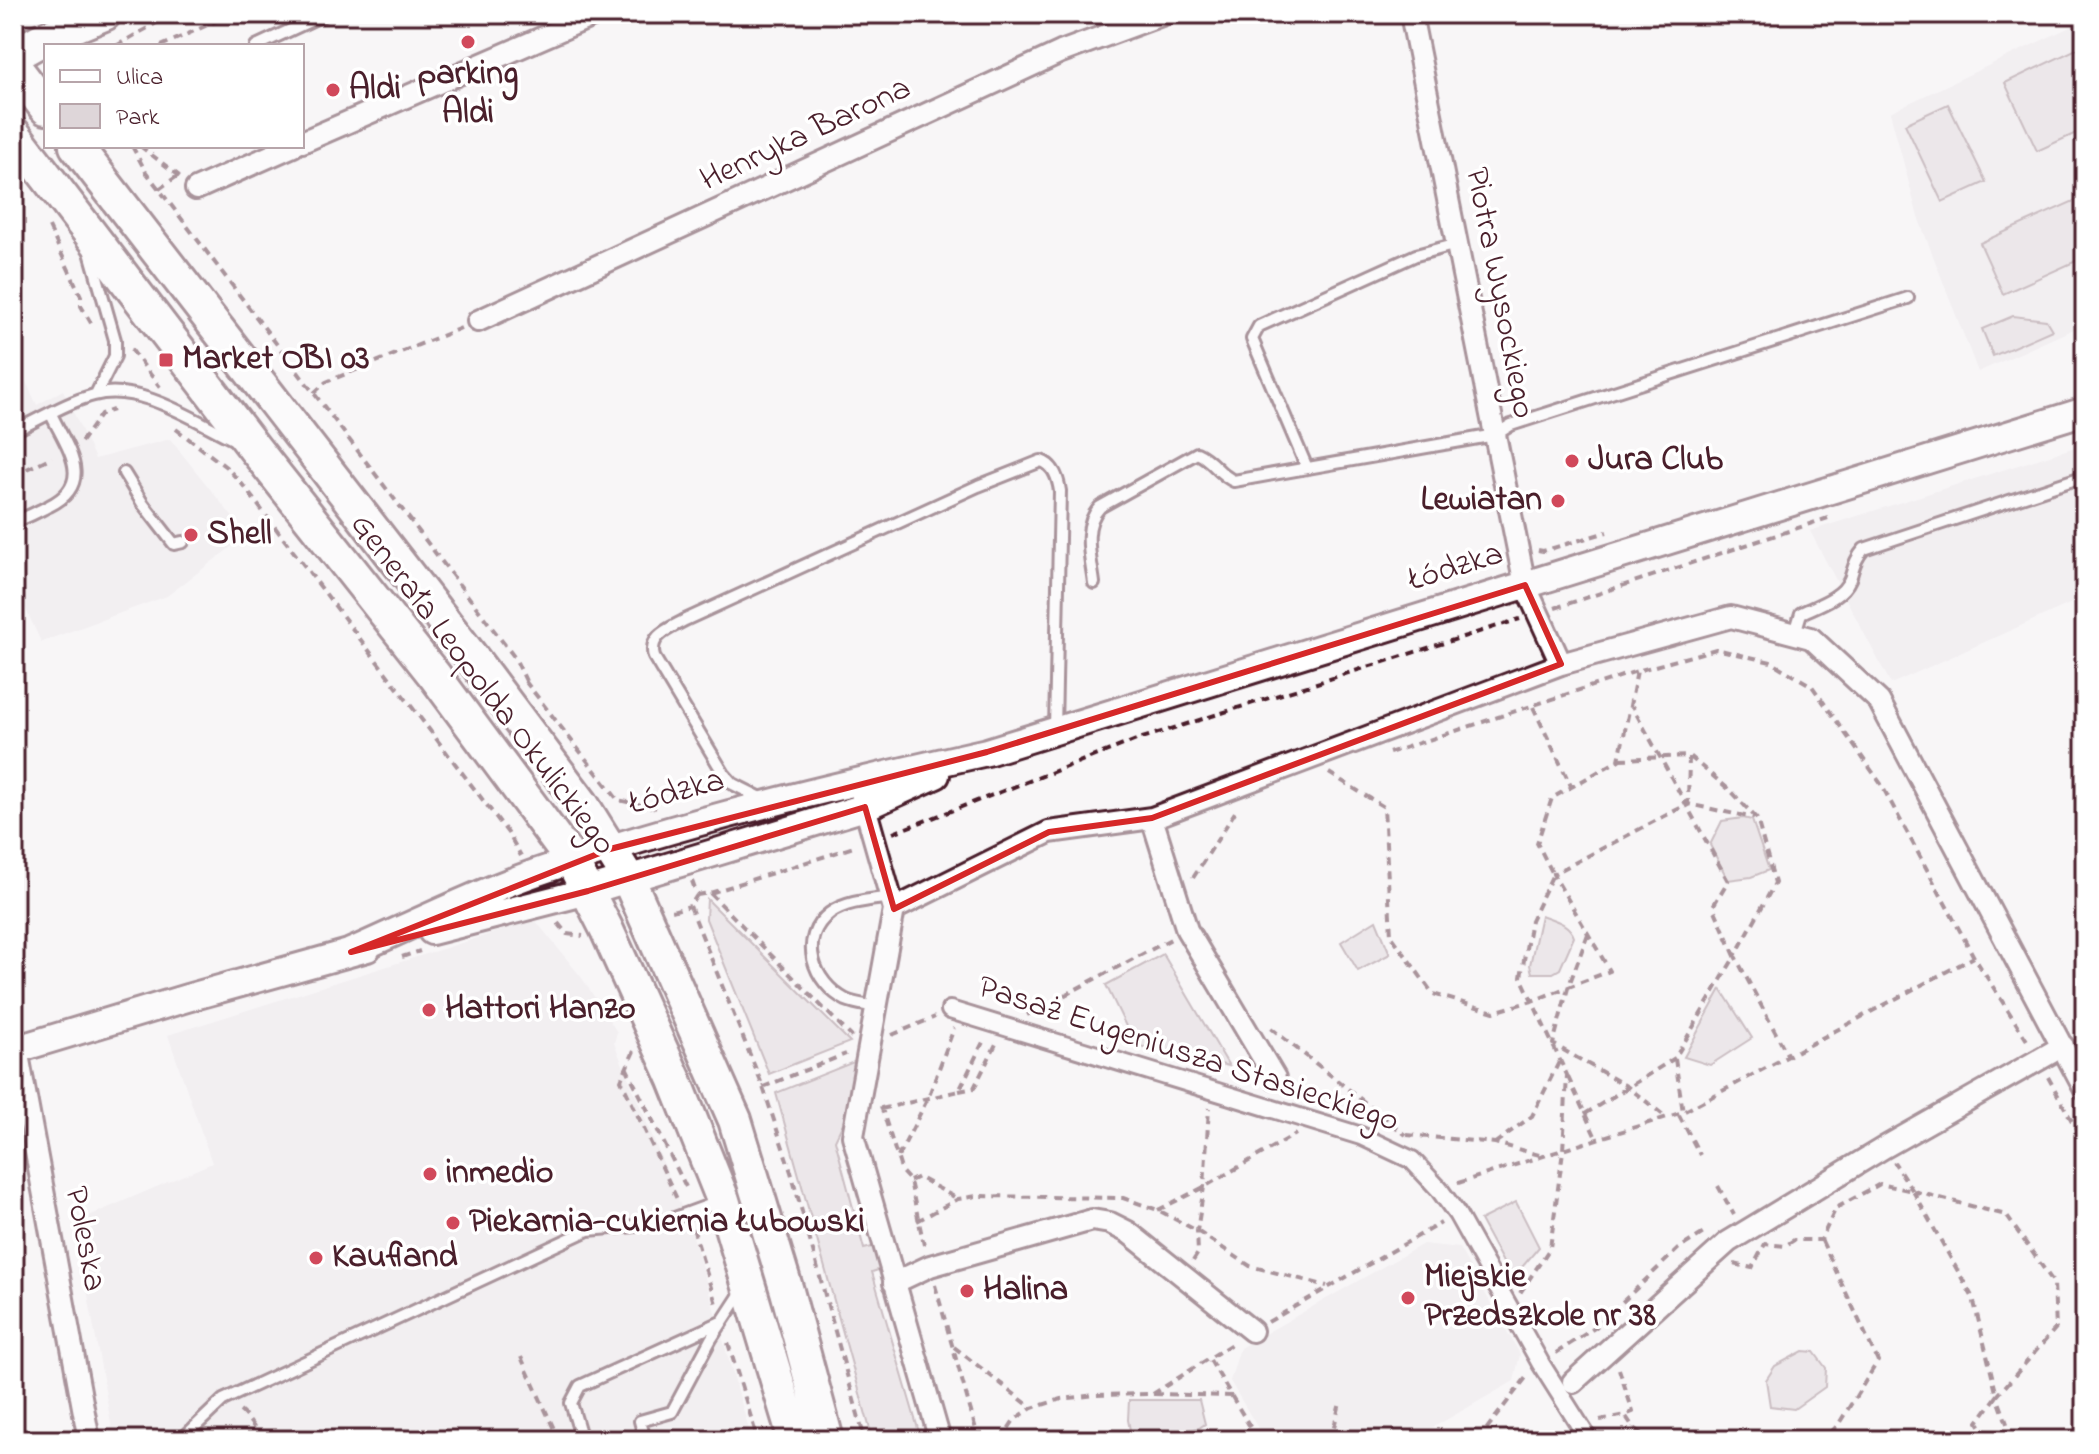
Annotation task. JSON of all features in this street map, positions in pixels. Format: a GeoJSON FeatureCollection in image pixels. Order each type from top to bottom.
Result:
{"type":"FeatureCollection","features":[{"type":"Feature","properties":{"kind":"main road"},"geometry":{"type":"LineString","coordinates":[[87,44],[103,15]]}},
{"type":"Feature","properties":{"kind":"main road"},"geometry":{"type":"LineString","coordinates":[[14,55],[41,40],[103,15]]}},
{"type":"Feature","properties":{"kind":"main road"},"geometry":{"type":"LineString","coordinates":[[14,66],[44,105]]}},
{"type":"Feature","properties":{"kind":"main road","name":"Generała Leopolda Okulickiego"},"geometry":{"type":"LineString","coordinates":[[14,134],[255,449],[435,676],[572,861],[675,1080],[702,1208],[749,1281],[795,1440]]}},
{"type":"Feature","properties":{"kind":"main road","name":"Generała Leopolda Okulickiego"},"geometry":{"type":"LineString","coordinates":[[78,148],[470,655],[582,804],[628,878],[735,1120],[787,1291],[827,1440]]}},
{"type":"Feature","properties":{"kind":"street"},"geometry":{"type":"LineString","coordinates":[[304,141],[597,14]]}},
{"type":"Feature","properties":{"kind":"street","name":"Henryka Barona"},"geometry":{"type":"LineString","coordinates":[[478,321],[1061,52],[1164,14]]}},
{"type":"Feature","properties":{"kind":"street","name":"Piotra Wysockiego"},"geometry":{"type":"LineString","coordinates":[[1411,14],[1525,585],[1561,664]]}},
{"type":"Feature","properties":{"kind":"street"},"geometry":{"type":"LineString","coordinates":[[196,189],[288,148]]}},
{"type":"Feature","properties":{"kind":"street","name":"Łódzka"},"geometry":{"type":"LineString","coordinates":[[351,952],[532,874],[610,849],[858,781],[987,752],[2085,411]]}},
{"type":"Feature","properties":{"kind":"street"},"geometry":{"type":"LineString","coordinates":[[892,903],[1049,832],[1152,818],[1561,664],[1731,617],[1811,638],[1879,701],[2085,1090]]}},
{"type":"Feature","properties":{"kind":"street","name":"Łódzka"},"geometry":{"type":"LineString","coordinates":[[16,1050],[351,952],[588,891],[865,807],[987,752]]}},
{"type":"Feature","properties":{"kind":"street"},"geometry":{"type":"LineString","coordinates":[[858,781],[892,903],[853,1136],[940,1440]]}},
{"type":"Feature","properties":{"kind":"street"},"geometry":{"type":"LineString","coordinates":[[1152,818],[1187,930],[1275,1078]]}},
{"type":"Feature","properties":{"kind":"street","name":"Pasaż Eugeniusza Stasieckiego"},"geometry":{"type":"LineString","coordinates":[[954,1012],[1318,1122],[1361,1136],[1412,1160],[1457,1214],[1540,1362],[1589,1440]]}},
{"type":"Feature","properties":{"kind":"street"},"geometry":{"type":"LineString","coordinates":[[1573,1382],[1728,1242],[1885,1147],[2063,1046]]}},
{"type":"Feature","properties":{"kind":"street","name":"Poleska"},"geometry":{"type":"LineString","coordinates":[[16,1050],[89,1440]]}},
{"type":"Feature","properties":{"kind":"street"},"geometry":{"type":"LineString","coordinates":[[894,1283],[930,1266],[1092,1220],[1110,1223],[1128,1232],[1252,1331]]}},
{"type":"Feature","properties":{"kind":"lane"},"geometry":{"type":"LineString","coordinates":[[260,44],[325,14]]}},
{"type":"Feature","properties":{"kind":"lane"},"geometry":{"type":"LineString","coordinates":[[84,225],[105,313],[115,340],[115,356],[96,394]]}},
{"type":"Feature","properties":{"kind":"lane"},"geometry":{"type":"LineString","coordinates":[[1307,468],[1252,339],[1259,326],[1416,255],[1457,244]]}},
{"type":"Feature","properties":{"kind":"lane"},"geometry":{"type":"LineString","coordinates":[[1094,583],[1088,526],[1092,515],[1100,507],[1197,453],[1207,458],[1225,478],[1234,481],[1495,435],[1523,421],[1908,298]]}},
{"type":"Feature","properties":{"kind":"lane"},"geometry":{"type":"LineString","coordinates":[[14,431],[96,394],[148,397],[255,449]]}},
{"type":"Feature","properties":{"kind":"lane"},"geometry":{"type":"LineString","coordinates":[[14,521],[59,501],[69,493],[75,480],[76,468],[51,414]]}},
{"type":"Feature","properties":{"kind":"lane"},"geometry":{"type":"LineString","coordinates":[[773,804],[733,784],[724,774],[654,657],[654,640],[660,633],[685,620],[978,486],[1041,461],[1054,471],[1060,491],[1055,731]]}},
{"type":"Feature","properties":{"kind":"lane"},"geometry":{"type":"LineString","coordinates":[[124,473],[174,544],[183,542]]}},
{"type":"Feature","properties":{"kind":"lane"},"geometry":{"type":"LineString","coordinates":[[1795,633],[1801,613],[1839,593],[1849,582],[1855,560],[1864,549],[2085,476]]}},
{"type":"Feature","properties":{"kind":"lane"},"geometry":{"type":"LineString","coordinates":[[877,1007],[848,1001],[825,985],[813,964],[811,944],[818,924],[832,911],[850,904],[892,903]]}},
{"type":"Feature","properties":{"kind":"lane"},"geometry":{"type":"LineString","coordinates":[[181,1440],[223,1400],[588,1230],[658,1224],[702,1208]]}},
{"type":"Feature","properties":{"kind":"lane"},"geometry":{"type":"LineString","coordinates":[[645,1440],[640,1421],[672,1412],[721,1322],[749,1281]]}},
{"type":"Feature","properties":{"kind":"lane"},"geometry":{"type":"LineString","coordinates":[[582,1440],[571,1403],[580,1386],[721,1322]]}},
{"type":"Feature","properties":{"kind":"path"},"geometry":{"type":"LineString","coordinates":[[165,44],[232,14]]}},
{"type":"Feature","properties":{"kind":"path"},"geometry":{"type":"LineString","coordinates":[[119,44],[165,18]]}},
{"type":"Feature","properties":{"kind":"path"},"geometry":{"type":"LineString","coordinates":[[131,36],[131,44]]}},
{"type":"Feature","properties":{"kind":"path"},"geometry":{"type":"LineString","coordinates":[[133,148],[159,189],[515,658],[526,681],[618,800],[658,808]]}},
{"type":"Feature","properties":{"kind":"path"},"geometry":{"type":"LineString","coordinates":[[143,148],[196,189]]}},
{"type":"Feature","properties":{"kind":"path"},"geometry":{"type":"LineString","coordinates":[[159,189],[179,175]]}},
{"type":"Feature","properties":{"kind":"path"},"geometry":{"type":"LineString","coordinates":[[48,225],[81,296]]}},
{"type":"Feature","properties":{"kind":"path"},"geometry":{"type":"LineString","coordinates":[[314,393],[326,382],[478,321]]}},
{"type":"Feature","properties":{"kind":"path"},"geometry":{"type":"LineString","coordinates":[[79,444],[101,414],[124,407]]}},
{"type":"Feature","properties":{"kind":"path"},"geometry":{"type":"LineString","coordinates":[[172,426],[226,467],[242,484],[508,833],[524,860]]}},
{"type":"Feature","properties":{"kind":"path"},"geometry":{"type":"LineString","coordinates":[[14,475],[52,457]]}},
{"type":"Feature","properties":{"kind":"path"},"geometry":{"type":"LineString","coordinates":[[671,912],[690,906],[697,895],[874,840],[1139,739],[1539,613],[1842,513]]}},
{"type":"Feature","properties":{"kind":"path"},"geometry":{"type":"LineString","coordinates":[[1387,754],[1637,671],[1716,649],[1771,662],[1812,686],[1881,784],[1974,957],[1680,1113],[1439,1189]]}},
{"type":"Feature","properties":{"kind":"path"},"geometry":{"type":"LineString","coordinates":[[1620,759],[1637,671]]}},
{"type":"Feature","properties":{"kind":"path"},"geometry":{"type":"LineString","coordinates":[[1630,704],[1688,804]]}},
{"type":"Feature","properties":{"kind":"path"},"geometry":{"type":"LineString","coordinates":[[1533,707],[1571,786]]}},
{"type":"Feature","properties":{"kind":"path"},"geometry":{"type":"LineString","coordinates":[[1689,756],[1688,810],[1728,881],[1713,906],[1735,956],[1788,1056]]}},
{"type":"Feature","properties":{"kind":"path"},"geometry":{"type":"LineString","coordinates":[[1343,768],[1328,773],[1384,807],[1391,935],[1433,994],[1494,1012],[1610,971],[1537,843],[1552,798],[1620,759],[1689,756],[1732,792],[1757,819],[1775,883],[1735,956],[1675,1058],[1585,1114]]}},
{"type":"Feature","properties":{"kind":"path"},"geometry":{"type":"LineString","coordinates":[[1186,865],[1193,878],[1242,801],[1229,805]]}},
{"type":"Feature","properties":{"kind":"path"},"geometry":{"type":"LineString","coordinates":[[1597,1140],[1521,977],[1531,920],[1553,874],[1688,804],[1757,819]]}},
{"type":"Feature","properties":{"kind":"path"},"geometry":{"type":"LineString","coordinates":[[689,869],[697,895]]}},
{"type":"Feature","properties":{"kind":"path"},"geometry":{"type":"LineString","coordinates":[[690,906],[763,1087],[791,1172],[865,1440]]}},
{"type":"Feature","properties":{"kind":"path"},"geometry":{"type":"LineString","coordinates":[[558,923],[567,934],[578,937]]}},
{"type":"Feature","properties":{"kind":"path"},"geometry":{"type":"LineString","coordinates":[[959,1091],[998,1025],[1187,930]]}},
{"type":"Feature","properties":{"kind":"path"},"geometry":{"type":"LineString","coordinates":[[1553,1044],[1568,988],[1588,934]]}},
{"type":"Feature","properties":{"kind":"path"},"geometry":{"type":"LineString","coordinates":[[14,993],[16,1050]]}},
{"type":"Feature","properties":{"kind":"path"},"geometry":{"type":"LineString","coordinates":[[763,1087],[954,1012]]}},
{"type":"Feature","properties":{"kind":"path"},"geometry":{"type":"LineString","coordinates":[[898,1157],[928,1098],[954,1012]]}},
{"type":"Feature","properties":{"kind":"path"},"geometry":{"type":"LineString","coordinates":[[1265,1023],[1407,1135]]}},
{"type":"Feature","properties":{"kind":"path"},"geometry":{"type":"LineString","coordinates":[[881,1109],[974,1088],[998,1025]]}},
{"type":"Feature","properties":{"kind":"path"},"geometry":{"type":"LineString","coordinates":[[1553,1044],[1628,1087],[1667,1118]]}},
{"type":"Feature","properties":{"kind":"path"},"geometry":{"type":"LineString","coordinates":[[1675,1058],[1680,1113],[1700,1155]]}},
{"type":"Feature","properties":{"kind":"path"},"geometry":{"type":"LineString","coordinates":[[1495,1143],[1532,1116],[1560,1060]]}},
{"type":"Feature","properties":{"kind":"path"},"geometry":{"type":"LineString","coordinates":[[702,1208],[621,1080],[626,1066],[702,1208],[700,1228],[697,1235],[702,1208]]}},
{"type":"Feature","properties":{"kind":"path"},"geometry":{"type":"LineString","coordinates":[[1511,1309],[1550,1248],[1563,1151],[1567,1075]]}},
{"type":"Feature","properties":{"kind":"path"},"geometry":{"type":"LineString","coordinates":[[1182,1276],[1198,1253],[1197,1231],[1204,1187],[1210,1089]]}},
{"type":"Feature","properties":{"kind":"path"},"geometry":{"type":"LineString","coordinates":[[1158,1210],[1318,1122]]}},
{"type":"Feature","properties":{"kind":"path"},"geometry":{"type":"LineString","coordinates":[[1361,1136],[1407,1135],[1495,1143],[1544,1156]]}},
{"type":"Feature","properties":{"kind":"path"},"geometry":{"type":"LineString","coordinates":[[1885,1147],[1973,1298],[1997,1396],[2013,1440]]}},
{"type":"Feature","properties":{"kind":"path"},"geometry":{"type":"LineString","coordinates":[[910,1181],[918,1177],[958,1199]]}},
{"type":"Feature","properties":{"kind":"path"},"geometry":{"type":"LineString","coordinates":[[1821,1240],[1836,1208],[1880,1184],[2006,1215],[2054,1283],[2056,1328],[1978,1422],[1989,1440]]}},
{"type":"Feature","properties":{"kind":"path"},"geometry":{"type":"LineString","coordinates":[[1718,1186],[1722,1194]]}},
{"type":"Feature","properties":{"kind":"path"},"geometry":{"type":"LineString","coordinates":[[1722,1222],[1734,1215]]}},
{"type":"Feature","properties":{"kind":"path"},"geometry":{"type":"LineString","coordinates":[[1478,1440],[1540,1362],[1596,1327],[1678,1249],[1711,1229]]}},
{"type":"Feature","properties":{"kind":"path"},"geometry":{"type":"LineString","coordinates":[[1730,1264],[1752,1268],[1765,1244],[1785,1246],[1794,1240],[1821,1240]]}},
{"type":"Feature","properties":{"kind":"path"},"geometry":{"type":"LineString","coordinates":[[1821,1240],[1878,1361],[1838,1425],[1823,1440]]}},
{"type":"Feature","properties":{"kind":"path"},"geometry":{"type":"LineString","coordinates":[[952,1346],[1032,1408]]}},
{"type":"Feature","properties":{"kind":"path"},"geometry":{"type":"LineString","coordinates":[[521,1357],[559,1440]]}},
{"type":"Feature","properties":{"kind":"path"},"geometry":{"type":"LineString","coordinates":[[1209,1359],[1258,1440]]}},
{"type":"Feature","properties":{"kind":"path"},"geometry":{"type":"LineString","coordinates":[[1528,1440],[1633,1412],[1617,1363]]}},
{"type":"Feature","properties":{"kind":"path"},"geometry":{"type":"LineString","coordinates":[[1153,1394],[1232,1396]]}},
{"type":"Feature","properties":{"kind":"path"},"geometry":{"type":"LineString","coordinates":[[1338,1440],[1333,1431],[1340,1403]]}},
{"type":"Feature","properties":{"kind":"path"},"geometry":{"type":"LineString","coordinates":[[231,1413],[241,1410],[255,1431],[264,1438]]}},
{"type":"Feature","properties":{"kind":"path"},"geometry":{"type":"LineString","coordinates":[[1625,1415],[1633,1427],[1650,1440]]}},
{"type":"Feature","properties":{"kind":"path"},"geometry":{"type":"LineString","coordinates":[[1627,1440],[1633,1427]]}},
{"type":"Feature","properties":{"kind":"highlighted area"},"geometry":{"type":"Polygon","coordinates":[[[1525,585],[1561,664],[1152,818],[1049,832],[894,909],[865,807],[588,891],[351,952],[610,849],[987,752],[1525,585]]]}},
{"type":"Feature","properties":{"kind":"shaded area"},"geometry":{"type":"Polygon","coordinates":[[[2085,20],[2085,324],[1978,372],[1918,217],[1890,112],[2085,20]]]}},
{"type":"Feature","properties":{"kind":"shaded area"},"geometry":{"type":"Polygon","coordinates":[[[14,356],[37,405],[63,390],[95,459],[170,439],[247,535],[167,596],[41,642],[14,589],[14,356]]]}},
{"type":"Feature","properties":{"kind":"shaded area"},"geometry":{"type":"Polygon","coordinates":[[[2085,444],[2085,597],[1891,684],[1810,531],[2085,444]]]}},
{"type":"Feature","properties":{"kind":"shaded area"},"geometry":{"type":"Polygon","coordinates":[[[535,920],[582,978],[617,1032],[614,1043],[692,1233],[752,1440],[114,1440],[75,1222],[212,1163],[168,1035],[535,920]]]}},
{"type":"Feature","properties":{"kind":"shaded area","name":"Miejskie Przedszkole nr 38"},"geometry":{"type":"Polygon","coordinates":[[[1423,1244],[1459,1248],[1520,1354],[1514,1381],[1411,1440],[1265,1440],[1230,1381],[1240,1348],[1423,1244]]]}},
{"type":"Feature","properties":{"kind":"green space"},"geometry":{"type":"Polygon","coordinates":[[[2085,45],[2085,129],[2037,151],[2005,83],[2085,45]]]}},
{"type":"Feature","properties":{"kind":"green space"},"geometry":{"type":"Polygon","coordinates":[[[1948,104],[1986,182],[1942,202],[1905,124],[1948,104]]]}},
{"type":"Feature","properties":{"kind":"green space"},"geometry":{"type":"Polygon","coordinates":[[[2085,196],[2085,257],[2003,294],[1980,243],[2085,196]]]}},
{"type":"Feature","properties":{"kind":"green space"},"geometry":{"type":"Polygon","coordinates":[[[2013,316],[2046,320],[2052,330],[1993,356],[1982,329],[2013,316]]]}},
{"type":"Feature","properties":{"kind":"green space"},"geometry":{"type":"Polygon","coordinates":[[[1752,820],[1769,870],[1751,877],[1728,880],[1710,845],[1722,821],[1752,820]]]}},
{"type":"Feature","properties":{"kind":"green space"},"geometry":{"type":"Polygon","coordinates":[[[707,899],[850,1042],[769,1074],[706,919],[707,899]]]}},
{"type":"Feature","properties":{"kind":"green space"},"geometry":{"type":"Polygon","coordinates":[[[1541,915],[1565,925],[1574,937],[1560,969],[1553,973],[1532,973],[1530,965],[1541,915]]]}},
{"type":"Feature","properties":{"kind":"green space"},"geometry":{"type":"Polygon","coordinates":[[[1376,920],[1390,954],[1358,971],[1341,942],[1376,920]]]}},
{"type":"Feature","properties":{"kind":"green space"},"geometry":{"type":"Polygon","coordinates":[[[1163,954],[1229,1066],[1135,1045],[1106,985],[1163,954]]]}},
{"type":"Feature","properties":{"kind":"green space"},"geometry":{"type":"Polygon","coordinates":[[[1721,989],[1752,1038],[1710,1065],[1684,1057],[1721,989]]]}},
{"type":"Feature","properties":{"kind":"green space"},"geometry":{"type":"Polygon","coordinates":[[[856,1061],[844,1121],[835,1140],[864,1249],[880,1245],[887,1267],[872,1272],[921,1439],[935,1435],[936,1440],[873,1440],[776,1093],[856,1061]]]}},
{"type":"Feature","properties":{"kind":"green space"},"geometry":{"type":"Polygon","coordinates":[[[1516,1202],[1539,1247],[1512,1279],[1480,1220],[1516,1202]]]}},
{"type":"Feature","properties":{"kind":"green space"},"geometry":{"type":"Polygon","coordinates":[[[1803,1351],[1814,1352],[1826,1368],[1825,1387],[1794,1409],[1770,1406],[1766,1380],[1775,1366],[1803,1351]]]}},
{"type":"Feature","properties":{"kind":"green space"},"geometry":{"type":"Polygon","coordinates":[[[1129,1400],[1199,1400],[1205,1424],[1199,1428],[1132,1440],[1128,1420],[1129,1400]]]}},
{"type":"Feature","properties":{"kind":"place","name":"parking Aldi"},"geometry":{"type":"Point","coordinates":[468,42]}},
{"type":"Feature","properties":{"kind":"place","name":"Aldi"},"geometry":{"type":"Point","coordinates":[333,90]}},
{"type":"Feature","properties":{"kind":"place","name":"Market OBI 03"},"geometry":{"type":"Point","coordinates":[166,360]}},
{"type":"Feature","properties":{"kind":"place","name":"Jura Club"},"geometry":{"type":"Point","coordinates":[1572,461]}},
{"type":"Feature","properties":{"kind":"place","name":"Lewiatan"},"geometry":{"type":"Point","coordinates":[1558,501]}},
{"type":"Feature","properties":{"kind":"place","name":"Shell"},"geometry":{"type":"Point","coordinates":[191,535]}},
{"type":"Feature","properties":{"kind":"place","name":"Hattori Hanzo"},"geometry":{"type":"Point","coordinates":[429,1010]}},
{"type":"Feature","properties":{"kind":"place","name":"inmedio"},"geometry":{"type":"Point","coordinates":[430,1174]}},
{"type":"Feature","properties":{"kind":"place","name":"Piekarnia-cukiernia Łubowski"},"geometry":{"type":"Point","coordinates":[453,1223]}},
{"type":"Feature","properties":{"kind":"place","name":"Kaufland"},"geometry":{"type":"Point","coordinates":[316,1258]}},
{"type":"Feature","properties":{"kind":"place","name":"Halina"},"geometry":{"type":"Point","coordinates":[967,1291]}},
{"type":"Feature","properties":{"kind":"place","name":"Miejskie Przedszkole nr 38"},"geometry":{"type":"Point","coordinates":[1408,1298]}}]}
